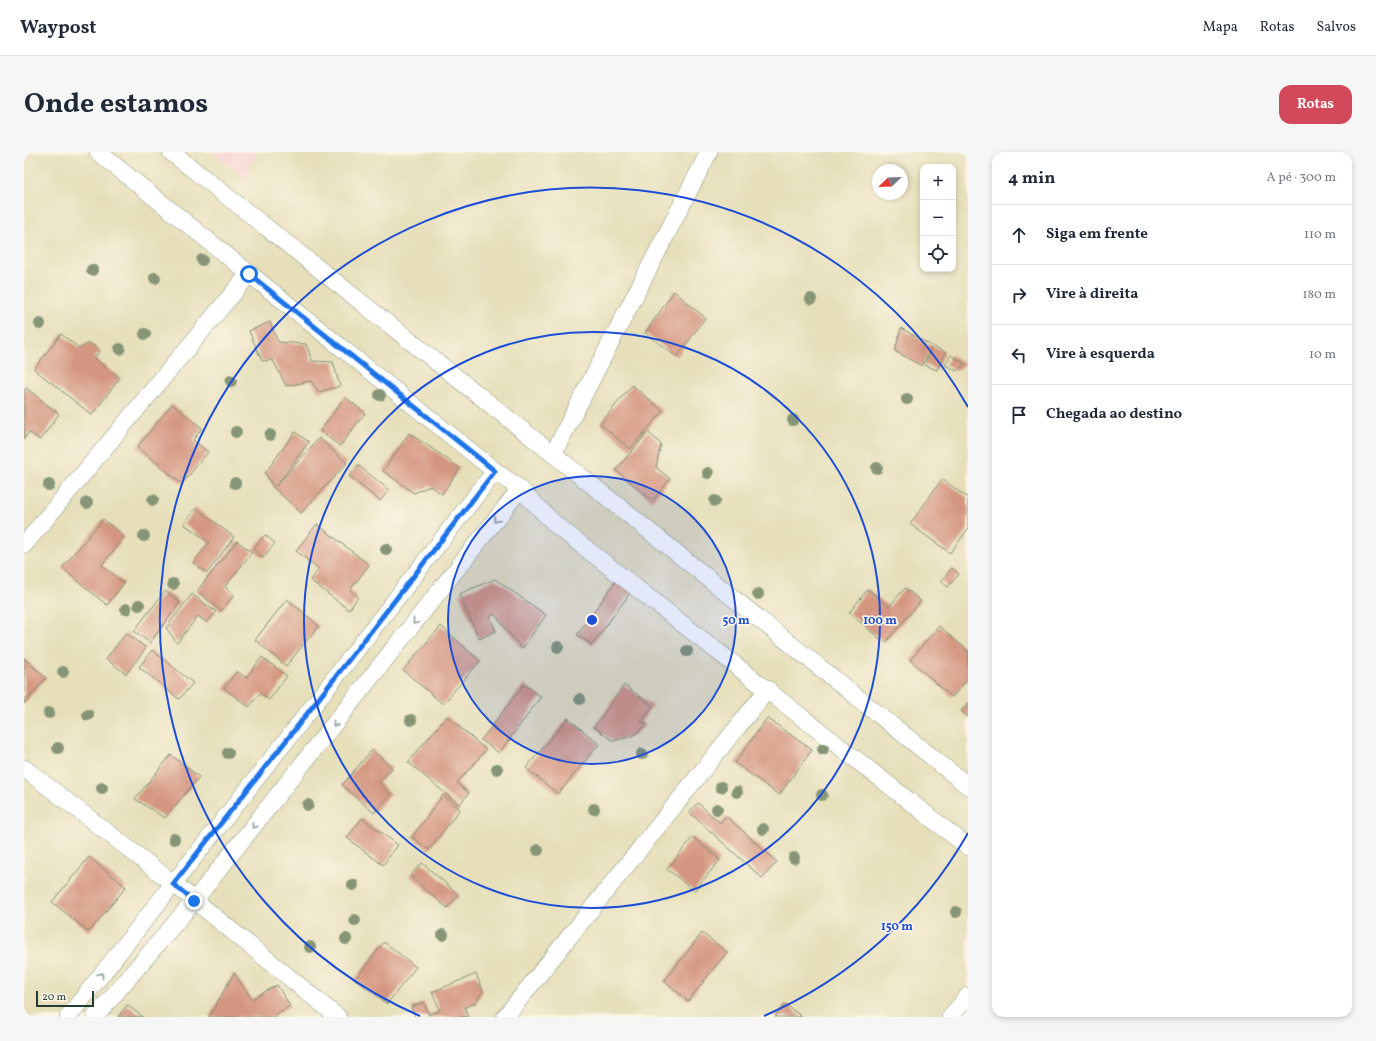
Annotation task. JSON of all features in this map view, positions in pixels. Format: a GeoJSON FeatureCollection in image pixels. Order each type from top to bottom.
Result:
{"type":"FeatureCollection","features":[{"type":"Feature","properties":{"kind":"street"},"geometry":{"type":"LineString","coordinates":[[98,152],[495,471],[520,489],[556,525],[968,847]]}},
{"type":"Feature","properties":{"kind":"street"},"geometry":{"type":"LineString","coordinates":[[171,152],[553,454],[968,786]]}},
{"type":"Feature","properties":{"kind":"street"},"geometry":{"type":"LineString","coordinates":[[553,454],[709,152]]}},
{"type":"Feature","properties":{"kind":"street"},"geometry":{"type":"LineString","coordinates":[[24,545],[249,274]]}},
{"type":"Feature","properties":{"kind":"street"},"geometry":{"type":"LineString","coordinates":[[68,1017],[289,737],[495,471]]}},
{"type":"Feature","properties":{"kind":"street"},"geometry":{"type":"LineString","coordinates":[[95,1017],[194,901],[520,489]]}},
{"type":"Feature","properties":{"kind":"street"},"geometry":{"type":"LineString","coordinates":[[505,1017],[768,690]]}},
{"type":"Feature","properties":{"kind":"street"},"geometry":{"type":"LineString","coordinates":[[24,768],[173,884],[338,1017]]}},
{"type":"Feature","properties":{"kind":"street"},"geometry":{"type":"LineString","coordinates":[[950,1017],[968,996]]}},
{"type":"Feature","properties":{"kind":"shaded area"},"geometry":{"type":"Polygon","coordinates":[[[213,152],[257,152],[244,177],[213,152]]]}},
{"type":"Feature","properties":{"kind":"building"},"geometry":{"type":"Polygon","coordinates":[[[674,291],[705,318],[677,357],[645,333],[674,291]]]}},
{"type":"Feature","properties":{"kind":"building"},"geometry":{"type":"Polygon","coordinates":[[[270,322],[278,342],[306,344],[312,361],[333,362],[340,386],[319,392],[311,381],[286,386],[273,360],[262,361],[249,331],[270,322]]]}},
{"type":"Feature","properties":{"kind":"building"},"geometry":{"type":"Polygon","coordinates":[[[901,328],[945,352],[937,370],[925,365],[931,348],[922,366],[895,351],[901,328]]]}},
{"type":"Feature","properties":{"kind":"building"},"geometry":{"type":"Polygon","coordinates":[[[61,334],[79,348],[90,343],[100,351],[94,358],[120,378],[92,415],[34,369],[61,334]]]}},
{"type":"Feature","properties":{"kind":"building"},"geometry":{"type":"Polygon","coordinates":[[[951,355],[965,364],[957,371],[945,365],[951,355]]]}},
{"type":"Feature","properties":{"kind":"building"},"geometry":{"type":"Polygon","coordinates":[[[632,385],[663,411],[630,449],[600,424],[632,385]]]}},
{"type":"Feature","properties":{"kind":"building"},"geometry":{"type":"Polygon","coordinates":[[[26,388],[59,414],[40,440],[29,432],[24,439],[24,391],[26,388]]]}},
{"type":"Feature","properties":{"kind":"building"},"geometry":{"type":"Polygon","coordinates":[[[345,397],[365,413],[340,446],[320,431],[345,397]]]}},
{"type":"Feature","properties":{"kind":"building"},"geometry":{"type":"Polygon","coordinates":[[[172,404],[202,428],[193,440],[208,452],[182,484],[137,447],[172,404]]]}},
{"type":"Feature","properties":{"kind":"building"},"geometry":{"type":"Polygon","coordinates":[[[295,432],[309,442],[276,486],[319,438],[347,463],[301,513],[274,488],[265,473],[295,432]]]}},
{"type":"Feature","properties":{"kind":"building"},"geometry":{"type":"Polygon","coordinates":[[[648,432],[661,444],[656,467],[670,479],[652,501],[616,470],[648,432]]]}},
{"type":"Feature","properties":{"kind":"building"},"geometry":{"type":"Polygon","coordinates":[[[409,433],[460,468],[442,494],[430,486],[414,493],[383,471],[409,433]]]}},
{"type":"Feature","properties":{"kind":"building"},"geometry":{"type":"Polygon","coordinates":[[[358,465],[389,490],[380,501],[349,476],[358,465]]]}},
{"type":"Feature","properties":{"kind":"building"},"geometry":{"type":"Polygon","coordinates":[[[942,479],[968,498],[968,529],[950,553],[910,524],[942,479]]]}},
{"type":"Feature","properties":{"kind":"building"},"geometry":{"type":"Polygon","coordinates":[[[196,508],[234,537],[207,573],[193,563],[209,542],[184,524],[196,508]]]}},
{"type":"Feature","properties":{"kind":"building"},"geometry":{"type":"Polygon","coordinates":[[[103,519],[124,537],[102,565],[124,583],[107,605],[62,568],[103,519]]]}},
{"type":"Feature","properties":{"kind":"building"},"geometry":{"type":"Polygon","coordinates":[[[317,524],[369,565],[350,590],[358,597],[349,610],[310,580],[319,569],[296,551],[317,524]]]}},
{"type":"Feature","properties":{"kind":"building"},"geometry":{"type":"Polygon","coordinates":[[[265,535],[275,543],[263,558],[253,549],[265,535]]]}},
{"type":"Feature","properties":{"kind":"building"},"geometry":{"type":"Polygon","coordinates":[[[237,541],[252,552],[225,587],[234,595],[221,611],[197,591],[237,541]]]}},
{"type":"Feature","properties":{"kind":"building"},"geometry":{"type":"Polygon","coordinates":[[[952,568],[959,574],[948,587],[941,581],[952,568]]]}},
{"type":"Feature","properties":{"kind":"building"},"geometry":{"type":"Polygon","coordinates":[[[618,578],[633,589],[592,645],[577,635],[618,578]]]}},
{"type":"Feature","properties":{"kind":"building"},"geometry":{"type":"Polygon","coordinates":[[[495,579],[546,615],[522,649],[494,614],[490,617],[496,631],[479,639],[459,594],[495,579]]]}},
{"type":"Feature","properties":{"kind":"building"},"geometry":{"type":"Polygon","coordinates":[[[905,588],[921,601],[885,643],[849,613],[868,589],[889,607],[905,588]]]}},
{"type":"Feature","properties":{"kind":"building"},"geometry":{"type":"Polygon","coordinates":[[[165,591],[180,602],[150,643],[134,631],[165,591]]]}},
{"type":"Feature","properties":{"kind":"building"},"geometry":{"type":"Polygon","coordinates":[[[192,594],[216,612],[207,623],[198,616],[177,643],[166,628],[192,594]]]}},
{"type":"Feature","properties":{"kind":"building"},"geometry":{"type":"Polygon","coordinates":[[[287,599],[319,626],[286,666],[255,640],[287,599]]]}},
{"type":"Feature","properties":{"kind":"building"},"geometry":{"type":"Polygon","coordinates":[[[441,626],[480,661],[443,704],[403,670],[441,626]]]}},
{"type":"Feature","properties":{"kind":"building"},"geometry":{"type":"Polygon","coordinates":[[[939,626],[968,651],[968,679],[952,697],[910,660],[939,626]]]}},
{"type":"Feature","properties":{"kind":"building"},"geometry":{"type":"Polygon","coordinates":[[[126,633],[146,648],[126,674],[106,659],[126,633]]]}},
{"type":"Feature","properties":{"kind":"building"},"geometry":{"type":"Polygon","coordinates":[[[152,650],[193,683],[179,699],[139,667],[152,650]]]}},
{"type":"Feature","properties":{"kind":"building"},"geometry":{"type":"Polygon","coordinates":[[[262,657],[287,676],[269,700],[260,693],[249,707],[224,688],[237,671],[246,678],[262,657]]]}},
{"type":"Feature","properties":{"kind":"building"},"geometry":{"type":"Polygon","coordinates":[[[24,658],[46,678],[24,704],[24,658]]]}},
{"type":"Feature","properties":{"kind":"building"},"geometry":{"type":"Polygon","coordinates":[[[524,684],[541,697],[499,753],[481,740],[524,684]]]}},
{"type":"Feature","properties":{"kind":"building"},"geometry":{"type":"Polygon","coordinates":[[[624,685],[653,706],[641,722],[647,724],[638,732],[630,737],[613,741],[594,727],[624,685]]]}},
{"type":"Feature","properties":{"kind":"building"},"geometry":{"type":"Polygon","coordinates":[[[968,702],[968,717],[961,711],[968,702]]]}},
{"type":"Feature","properties":{"kind":"building"},"geometry":{"type":"Polygon","coordinates":[[[447,716],[486,750],[457,783],[469,793],[459,805],[408,762],[447,716]]]}},
{"type":"Feature","properties":{"kind":"building"},"geometry":{"type":"Polygon","coordinates":[[[568,718],[599,744],[558,794],[526,768],[568,718]]]}},
{"type":"Feature","properties":{"kind":"building"},"geometry":{"type":"Polygon","coordinates":[[[767,718],[812,750],[779,795],[735,763],[767,718]]]}},
{"type":"Feature","properties":{"kind":"building"},"geometry":{"type":"Polygon","coordinates":[[[372,750],[392,768],[379,783],[391,794],[374,813],[342,785],[372,750]]]}},
{"type":"Feature","properties":{"kind":"building"},"geometry":{"type":"Polygon","coordinates":[[[171,755],[199,777],[165,818],[135,799],[171,755]]]}},
{"type":"Feature","properties":{"kind":"building"},"geometry":{"type":"Polygon","coordinates":[[[443,795],[460,809],[429,850],[412,837],[443,795]]]}},
{"type":"Feature","properties":{"kind":"building"},"geometry":{"type":"Polygon","coordinates":[[[698,803],[720,823],[726,816],[777,862],[762,878],[689,812],[698,803]]]}},
{"type":"Feature","properties":{"kind":"building"},"geometry":{"type":"Polygon","coordinates":[[[362,818],[398,845],[383,865],[347,838],[362,818]]]}},
{"type":"Feature","properties":{"kind":"building"},"geometry":{"type":"Polygon","coordinates":[[[693,837],[720,860],[694,891],[667,869],[693,837]]]}},
{"type":"Feature","properties":{"kind":"building"},"geometry":{"type":"Polygon","coordinates":[[[89,857],[126,887],[89,932],[52,902],[89,857]]]}},
{"type":"Feature","properties":{"kind":"building"},"geometry":{"type":"Polygon","coordinates":[[[422,863],[459,895],[447,908],[410,876],[422,863]]]}},
{"type":"Feature","properties":{"kind":"building"},"geometry":{"type":"Polygon","coordinates":[[[702,933],[727,952],[688,1001],[664,981],[702,933]]]}},
{"type":"Feature","properties":{"kind":"building"},"geometry":{"type":"Polygon","coordinates":[[[384,942],[416,967],[387,1004],[355,979],[384,942]]]}},
{"type":"Feature","properties":{"kind":"building"},"geometry":{"type":"Polygon","coordinates":[[[234,973],[252,999],[277,985],[290,1006],[275,1015],[276,1017],[209,1017],[234,973]]]}},
{"type":"Feature","properties":{"kind":"building"},"geometry":{"type":"Polygon","coordinates":[[[476,974],[483,991],[476,1003],[465,1007],[468,1017],[415,1017],[411,1007],[424,1002],[429,1015],[440,1010],[432,992],[476,974]]]}},
{"type":"Feature","properties":{"kind":"building"},"geometry":{"type":"Polygon","coordinates":[[[785,1004],[802,1017],[775,1017],[785,1004]]]}},
{"type":"Feature","properties":{"kind":"building"},"geometry":{"type":"Polygon","coordinates":[[[127,1005],[143,1017],[118,1017],[127,1005]]]}},
{"type":"Feature","properties":{"kind":"route"},"geometry":{"type":"LineString","coordinates":[[194,901],[173,884],[495,471],[249,274]]}}]}
